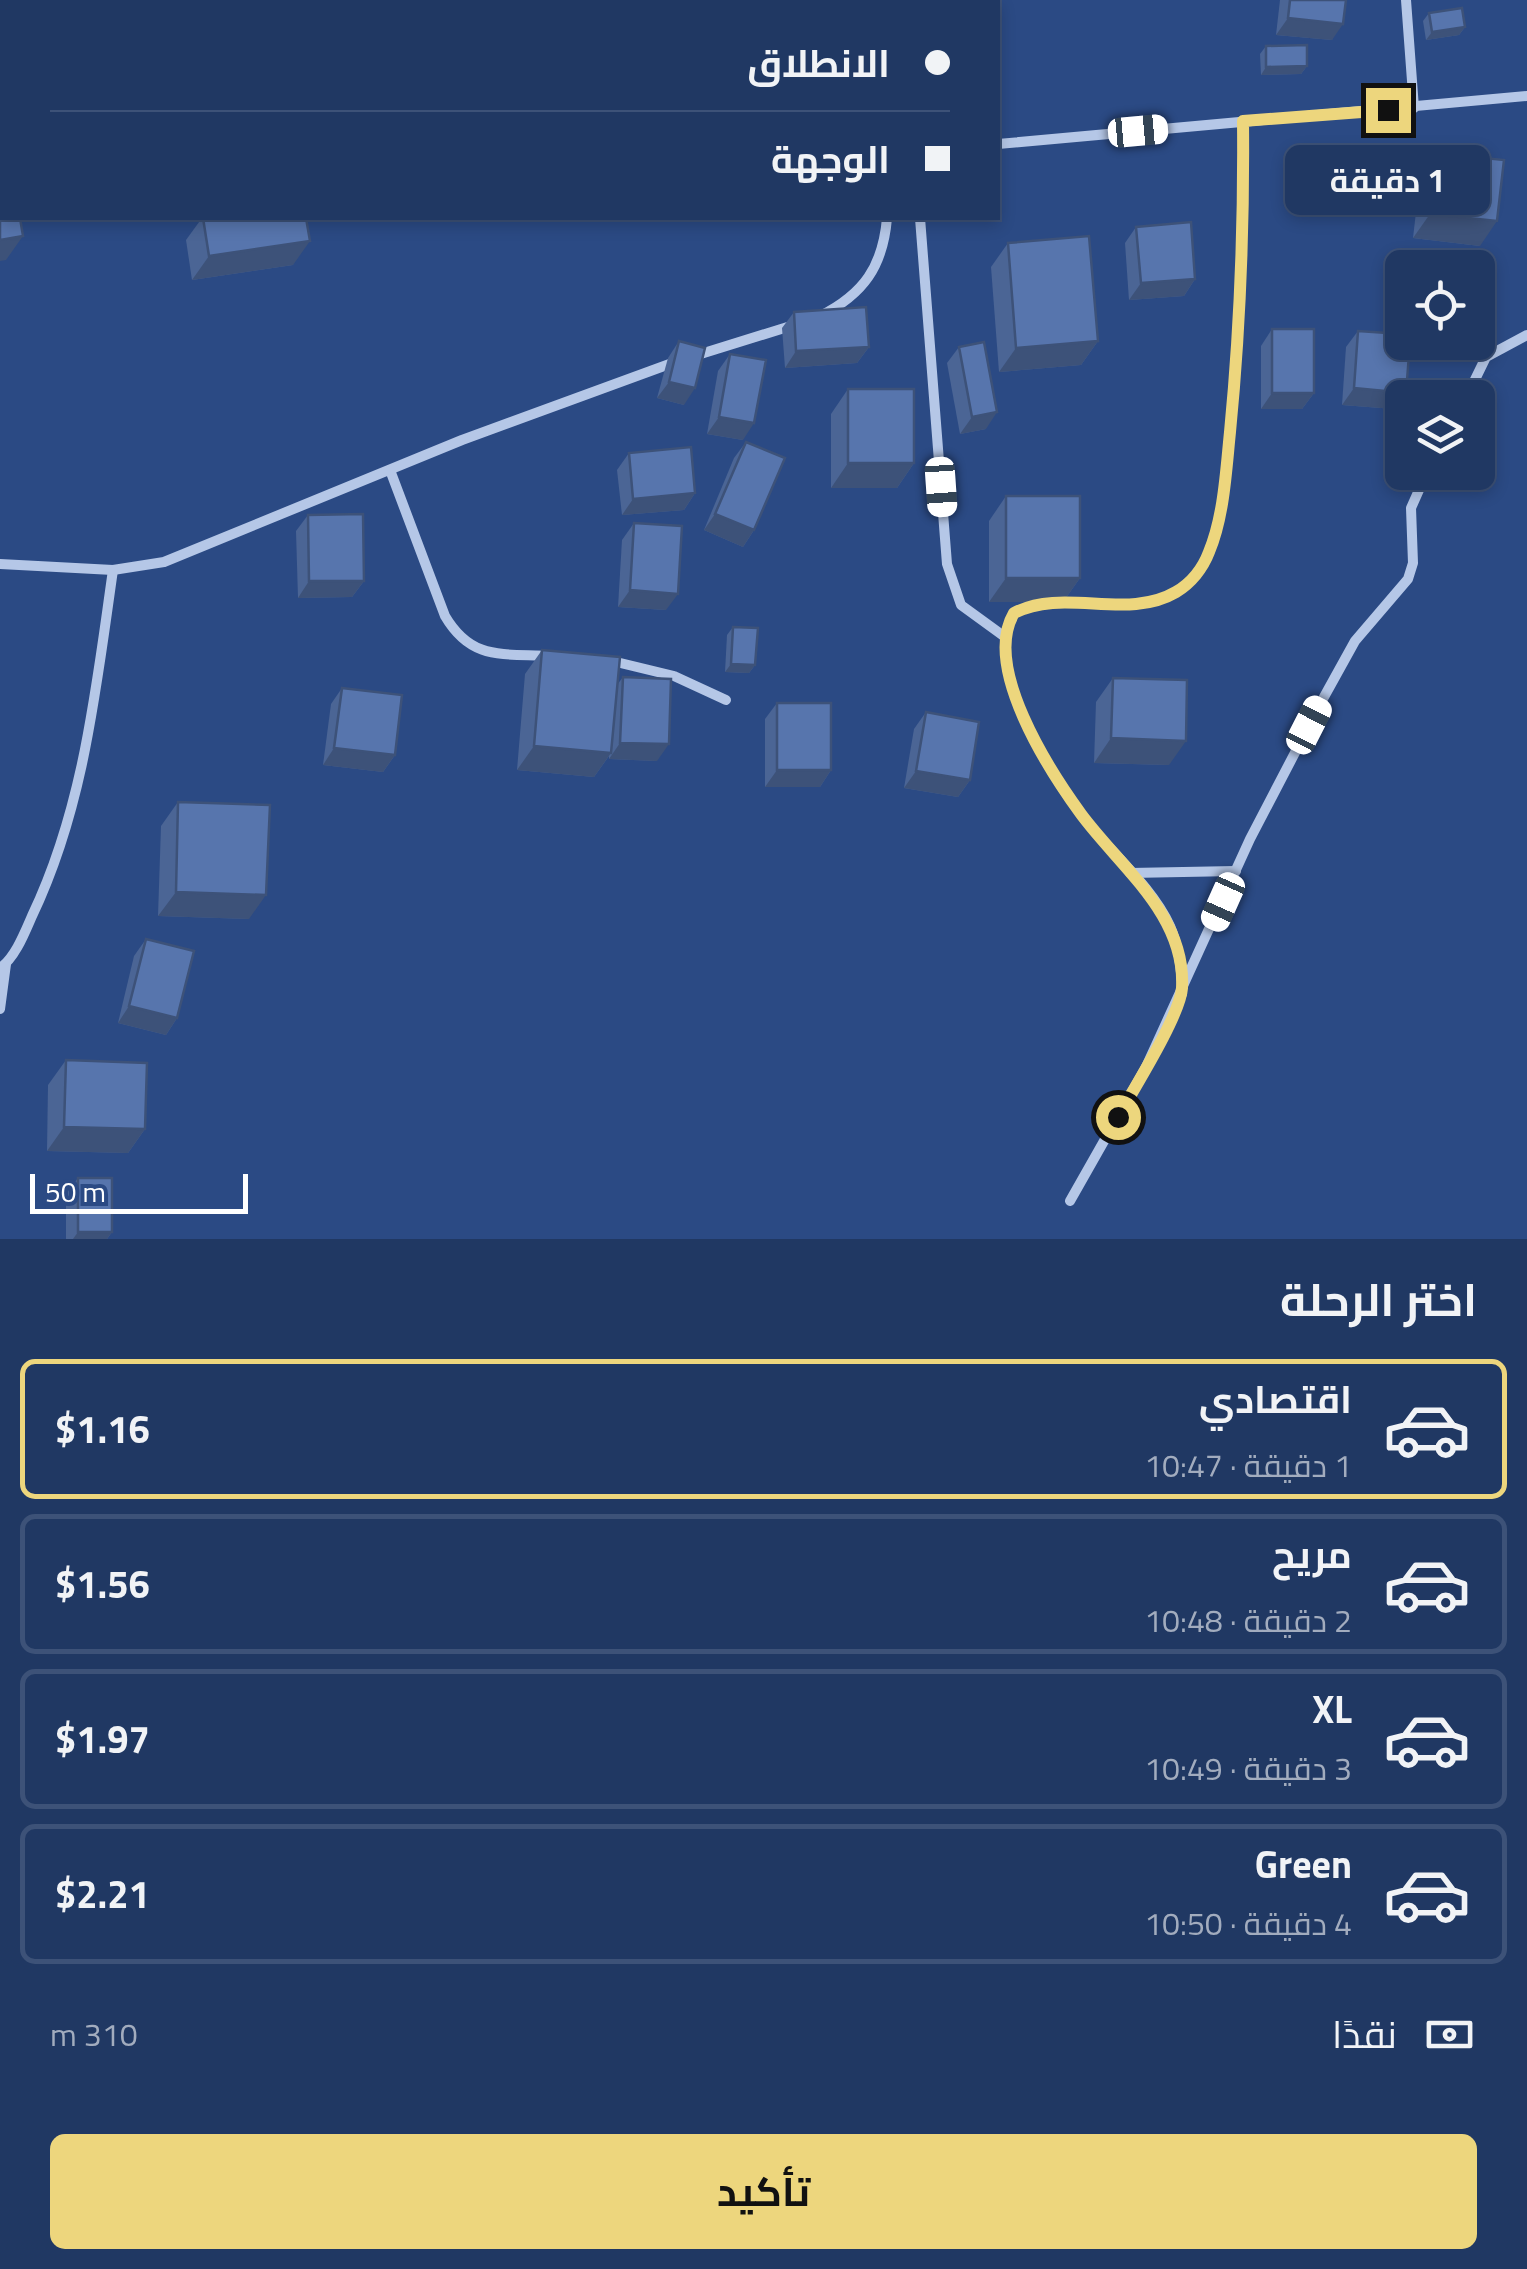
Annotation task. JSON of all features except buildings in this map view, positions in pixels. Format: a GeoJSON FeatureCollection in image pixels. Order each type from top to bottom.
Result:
{"type":"FeatureCollection","features":[{"type":"Feature","properties":{"kind":"street"},"geometry":{"type":"LineString","coordinates":[[1406,0],[1414,108]]}},
{"type":"Feature","properties":{"kind":"street"},"geometry":{"type":"LineString","coordinates":[[1000,144],[1527,96]]}},
{"type":"Feature","properties":{"kind":"street"},"geometry":{"type":"LineString","coordinates":[[1182,994],[1177,948],[1169,924],[1081,813],[1030,726],[1012,691],[1005,637],[1014,613],[1031,604],[1142,604],[1164,599],[1199,571],[1210,550],[1220,510],[1235,378],[1244,219],[1243,121]]}},
{"type":"Feature","properties":{"kind":"street"},"geometry":{"type":"LineString","coordinates":[[0,564],[114,570],[164,562],[569,400],[786,328],[847,302],[872,276],[885,248],[887,220]]}},
{"type":"Feature","properties":{"kind":"street"},"geometry":{"type":"LineString","coordinates":[[920,220],[947,564],[961,606],[1005,637]]}},
{"type":"Feature","properties":{"kind":"street"},"geometry":{"type":"LineString","coordinates":[[1475,380],[1486,357],[1527,335]]}},
{"type":"Feature","properties":{"kind":"street"},"geometry":{"type":"LineString","coordinates":[[390,470],[445,616],[458,638],[485,653],[571,657]]}},
{"type":"Feature","properties":{"kind":"street"},"geometry":{"type":"LineString","coordinates":[[1070,1201],[1182,994],[1236,871],[1355,641],[1408,579],[1413,563],[1411,508],[1419,490]]}},
{"type":"Feature","properties":{"kind":"street"},"geometry":{"type":"LineString","coordinates":[[0,1010],[3,966],[55,868],[70,820],[90,732],[114,570]]}},
{"type":"Feature","properties":{"kind":"street"},"geometry":{"type":"LineString","coordinates":[[589,658],[674,676],[726,700]]}},
{"type":"Feature","properties":{"kind":"street"},"geometry":{"type":"LineString","coordinates":[[1130,873],[1236,871]]}},
{"type":"Feature","properties":{"kind":"route"},"geometry":{"type":"LineString","coordinates":[[1118,1117],[1182,994],[1177,948],[1169,924],[1081,813],[1022,712],[1008,672],[1008,623],[1014,613],[1031,604],[1142,604],[1164,599],[1199,571],[1210,550],[1220,510],[1228,452],[1244,219],[1243,121],[1388,110]]}}]}
